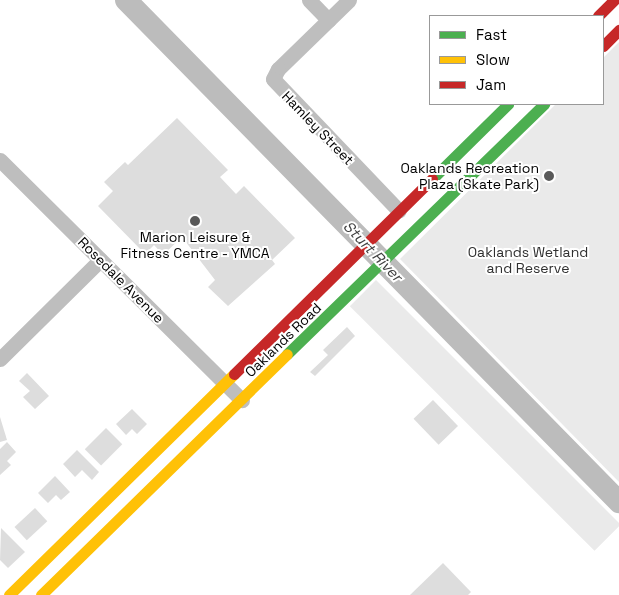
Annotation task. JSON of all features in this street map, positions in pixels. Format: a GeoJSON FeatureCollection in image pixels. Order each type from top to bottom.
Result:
{"type":"FeatureCollection","features":[{"type":"Feature","properties":{"kind":"main road"},"geometry":{"type":"LineString","coordinates":[[599,15],[614,0]]}},
{"type":"Feature","properties":{"kind":"main road"},"geometry":{"type":"LineString","coordinates":[[604,45],[619,30]]}},
{"type":"Feature","properties":{"kind":"main road","name":"Oaklands Road"},"geometry":{"type":"LineString","coordinates":[[9,595],[507,105]]}},
{"type":"Feature","properties":{"kind":"main road","name":"Oaklands Road"},"geometry":{"type":"LineString","coordinates":[[41,595],[543,105]]}},
{"type":"Feature","properties":{"kind":"main road"},"geometry":{"type":"LineString","coordinates":[[404,206],[426,200],[431,215]]}},
{"type":"Feature","properties":{"kind":"street"},"geometry":{"type":"LineString","coordinates":[[309,0],[328,20]]}},
{"type":"Feature","properties":{"kind":"street","name":"Hamley Street"},"geometry":{"type":"LineString","coordinates":[[349,0],[278,69],[273,79],[404,206]]}},
{"type":"Feature","properties":{"kind":"street","name":"Rosedale Avenue"},"geometry":{"type":"LineString","coordinates":[[0,160],[242,400]]}},
{"type":"Feature","properties":{"kind":"street"},"geometry":{"type":"LineString","coordinates":[[0,359],[100,260]]}},
{"type":"Feature","properties":{"kind":"green space","name":"Oaklands Wetland and Reserve"},"geometry":{"type":"Polygon","coordinates":[[[619,42],[619,482],[400,259],[555,105],[604,105],[604,57],[619,42]]]}},
{"type":"Feature","properties":{"kind":"green space"},"geometry":{"type":"Polygon","coordinates":[[[376,280],[619,523],[619,526],[594,551],[350,306],[376,280]]]}},
{"type":"Feature","properties":{"kind":"building","name":"Marion Leisure & Fitness Centre - YMCA"},"geometry":{"type":"Polygon","coordinates":[[[177,118],[228,170],[220,177],[236,194],[244,186],[295,238],[272,260],[275,264],[228,306],[208,287],[215,280],[182,237],[163,255],[154,245],[145,254],[98,206],[113,191],[104,182],[125,162],[128,165],[177,118]]]}},
{"type":"Feature","properties":{"kind":"building"},"geometry":{"type":"Polygon","coordinates":[[[347,327],[355,336],[315,376],[310,372],[328,355],[323,350],[347,327]]]}},
{"type":"Feature","properties":{"kind":"building"},"geometry":{"type":"Polygon","coordinates":[[[27,373],[49,396],[35,409],[23,397],[30,391],[19,381],[27,373]]]}},
{"type":"Feature","properties":{"kind":"building"},"geometry":{"type":"Polygon","coordinates":[[[433,400],[458,426],[439,445],[414,419],[433,400]]]}},
{"type":"Feature","properties":{"kind":"building"},"geometry":{"type":"Polygon","coordinates":[[[132,409],[147,424],[137,434],[132,429],[126,435],[116,424],[132,409]]]}},
{"type":"Feature","properties":{"kind":"building"},"geometry":{"type":"Polygon","coordinates":[[[0,417],[7,440],[0,442],[0,417]]]}},
{"type":"Feature","properties":{"kind":"building"},"geometry":{"type":"Polygon","coordinates":[[[106,428],[122,444],[101,465],[85,449],[106,428]]]}},
{"type":"Feature","properties":{"kind":"building"},"geometry":{"type":"Polygon","coordinates":[[[7,442],[16,452],[7,461],[11,465],[0,475],[0,449],[7,442]]]}},
{"type":"Feature","properties":{"kind":"building"},"geometry":{"type":"Polygon","coordinates":[[[77,450],[99,472],[92,480],[82,470],[75,477],[63,464],[77,450]]]}},
{"type":"Feature","properties":{"kind":"building"},"geometry":{"type":"Polygon","coordinates":[[[55,476],[70,492],[61,500],[56,495],[48,503],[38,493],[55,476]]]}},
{"type":"Feature","properties":{"kind":"building"},"geometry":{"type":"Polygon","coordinates":[[[35,508],[47,521],[27,540],[15,527],[35,508]]]}},
{"type":"Feature","properties":{"kind":"building"},"geometry":{"type":"Polygon","coordinates":[[[1,528],[25,552],[8,568],[0,560],[1,528]]]}},
{"type":"Feature","properties":{"kind":"building"},"geometry":{"type":"Polygon","coordinates":[[[443,563],[471,592],[468,595],[410,595],[443,563]]]}},
{"type":"Feature","properties":{"kind":"waterway","name":"Sturt River"},"geometry":{"type":"LineString","coordinates":[[126,0],[619,502]]}},
{"type":"Feature","properties":{"kind":"traffic: fast"},"geometry":{"type":"LineString","coordinates":[[432,179],[507,105]]}},
{"type":"Feature","properties":{"kind":"traffic: fast"},"geometry":{"type":"LineString","coordinates":[[287,354],[543,105]]}},
{"type":"Feature","properties":{"kind":"traffic: slow"},"geometry":{"type":"LineString","coordinates":[[41,595],[287,354]]}},
{"type":"Feature","properties":{"kind":"traffic: slow"},"geometry":{"type":"LineString","coordinates":[[9,595],[234,374]]}},
{"type":"Feature","properties":{"kind":"traffic: jam"},"geometry":{"type":"LineString","coordinates":[[599,15],[614,0]]}},
{"type":"Feature","properties":{"kind":"traffic: jam"},"geometry":{"type":"LineString","coordinates":[[604,45],[619,30]]}},
{"type":"Feature","properties":{"kind":"traffic: jam"},"geometry":{"type":"LineString","coordinates":[[234,374],[432,179]]}},
{"type":"Feature","properties":{"kind":"place","name":"Oaklands Recreation Plaza (Skate Park)"},"geometry":{"type":"Point","coordinates":[549,176]}},
{"type":"Feature","properties":{"kind":"place","name":"Marion Leisure & Fitness Centre - YMCA"},"geometry":{"type":"Point","coordinates":[195,221]}}]}
